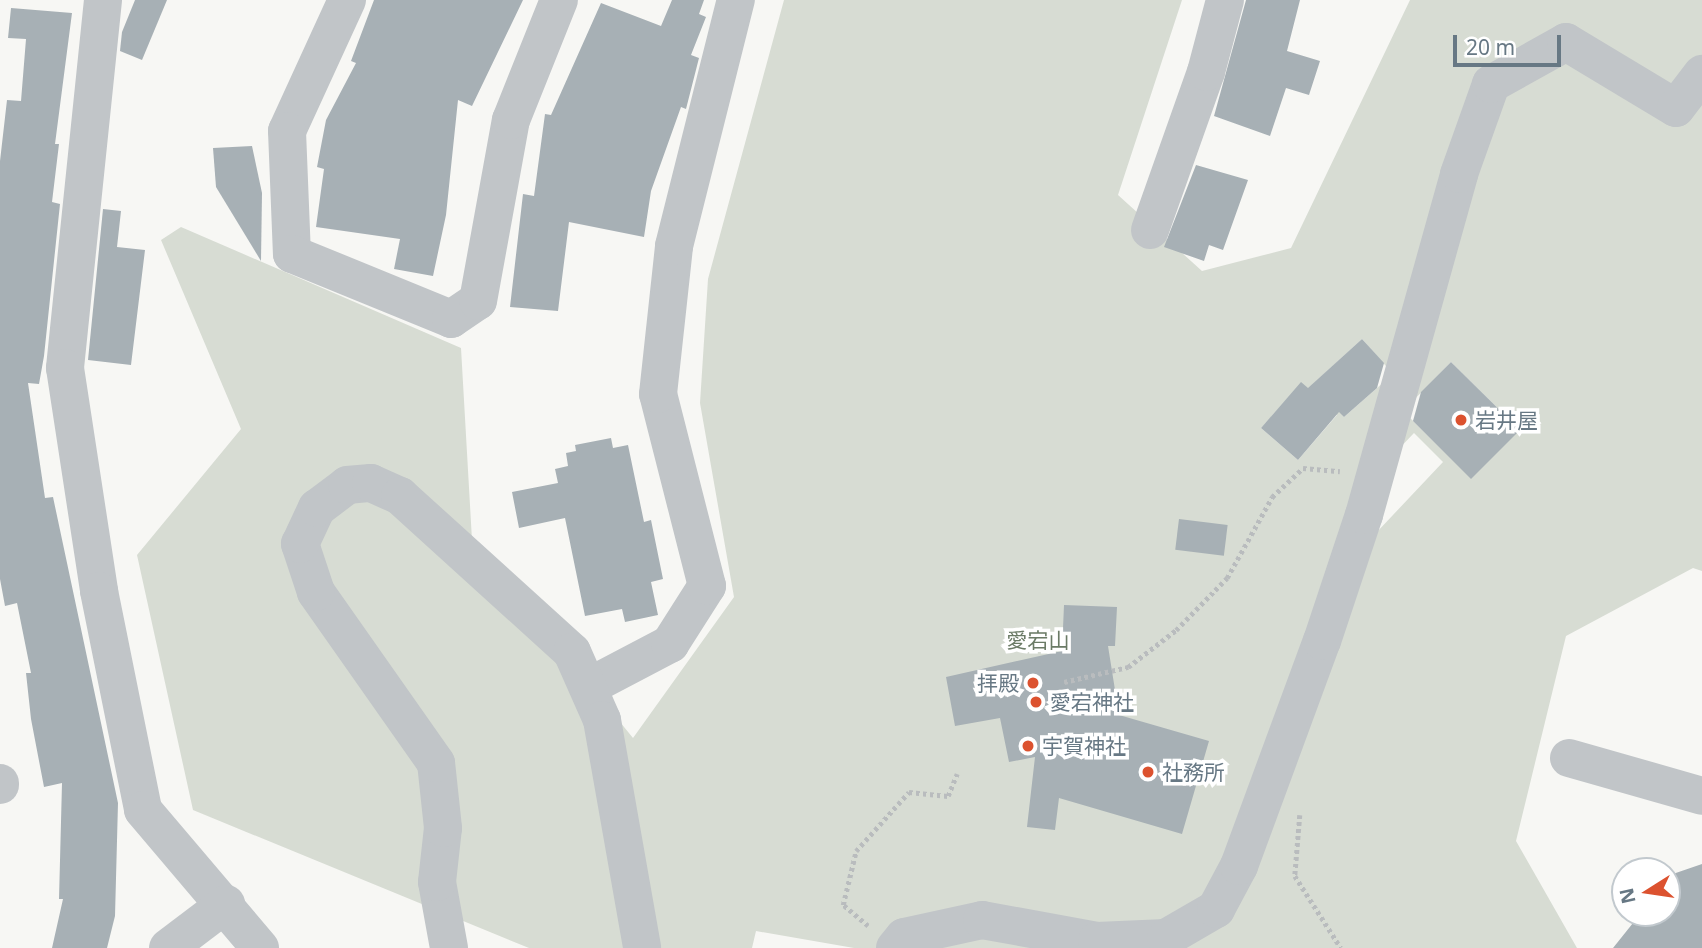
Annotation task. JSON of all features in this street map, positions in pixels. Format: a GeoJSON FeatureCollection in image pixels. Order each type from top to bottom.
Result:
{"type":"FeatureCollection","features":[{"type":"Feature","properties":{"kind":"street"},"geometry":{"type":"LineString","coordinates":[[103,0],[65,368],[99,591],[143,810],[226,904],[260,948]]}},
{"type":"Feature","properties":{"kind":"street"},"geometry":{"type":"LineString","coordinates":[[347,0],[288,131],[292,254],[452,319],[478,301],[511,120],[559,0]]}},
{"type":"Feature","properties":{"kind":"street"},"geometry":{"type":"LineString","coordinates":[[588,687],[670,645],[707,586],[658,394],[674,246],[736,0]]}},
{"type":"Feature","properties":{"kind":"street"},"geometry":{"type":"LineString","coordinates":[[1150,230],[1206,72],[1225,0]]}},
{"type":"Feature","properties":{"kind":"street"},"geometry":{"type":"LineString","coordinates":[[880,944],[982,920],[1097,941],[1166,938],[1216,909],[1239,866],[1364,515],[1459,174],[1491,84],[1566,42],[1676,108],[1702,74]]}},
{"type":"Feature","properties":{"kind":"street"},"geometry":{"type":"LineString","coordinates":[[449,948],[437,882],[443,828],[436,763],[316,592],[300,544],[317,508],[348,485],[371,483],[400,496],[572,652],[602,720],[618,796],[642,948]]}},
{"type":"Feature","properties":{"kind":"street"},"geometry":{"type":"LineString","coordinates":[[1569,758],[1702,796]]}},
{"type":"Feature","properties":{"kind":"street"},"geometry":{"type":"LineString","coordinates":[[168,948],[226,904]]}},
{"type":"Feature","properties":{"kind":"path"},"geometry":{"type":"LineString","coordinates":[[1064,682],[1128,667],[1176,629],[1227,578],[1272,498],[1304,468]]}},
{"type":"Feature","properties":{"kind":"path"},"geometry":{"type":"LineString","coordinates":[[880,944],[874,930],[843,905],[856,851],[909,792],[948,796],[957,774]]}},
{"type":"Feature","properties":{"kind":"path"},"geometry":{"type":"LineString","coordinates":[[1300,809],[1296,876],[1341,948]]}},
{"type":"Feature","properties":{"kind":"green space","name":"愛宕山"},"geometry":{"type":"Polygon","coordinates":[[[784,0],[1182,0],[1118,195],[1202,271],[1291,248],[1410,0],[1702,0],[1702,571],[1693,568],[1566,636],[1516,841],[1577,948],[854,948],[756,931],[752,948],[529,948],[193,810],[137,555],[241,429],[161,240],[181,227],[461,348],[472,540],[633,738],[734,597],[700,403],[708,279],[784,0]],[[1362,339],[1314,383],[1344,417],[1393,374],[1362,339]],[[1451,362],[1403,411],[1471,478],[1519,429],[1451,362]],[[1301,383],[1261,428],[1298,460],[1337,415],[1301,383]],[[1414,433],[1351,499],[1376,533],[1443,462],[1414,433]]]}},
{"type":"Feature","properties":{"kind":"building"},"geometry":{"type":"Polygon","coordinates":[[[135,0],[167,0],[142,60],[120,51],[122,32],[135,0]]]}},
{"type":"Feature","properties":{"kind":"building"},"geometry":{"type":"Polygon","coordinates":[[[374,0],[523,0],[472,106],[458,100],[446,215],[433,276],[394,269],[400,239],[316,227],[324,169],[317,167],[326,120],[356,63],[351,61],[374,0]]]}},
{"type":"Feature","properties":{"kind":"building"},"geometry":{"type":"Polygon","coordinates":[[[672,0],[704,0],[699,14],[706,17],[691,55],[699,58],[686,109],[681,107],[651,191],[644,237],[569,222],[558,311],[510,307],[523,194],[534,196],[545,114],[551,115],[601,3],[661,26],[672,0]]]}},
{"type":"Feature","properties":{"kind":"building"},"geometry":{"type":"Polygon","coordinates":[[[1246,0],[1300,0],[1287,51],[1320,61],[1309,95],[1286,88],[1270,136],[1214,116],[1246,0]]]}},
{"type":"Feature","properties":{"kind":"building"},"geometry":{"type":"Polygon","coordinates":[[[11,8],[72,13],[55,144],[59,144],[52,202],[60,204],[44,356],[39,384],[28,383],[45,498],[53,497],[118,803],[115,916],[107,948],[52,948],[63,899],[59,899],[62,783],[44,787],[31,719],[26,673],[31,673],[17,603],[5,606],[0,579],[0,161],[7,100],[21,101],[26,39],[8,38],[11,8]]]}},
{"type":"Feature","properties":{"kind":"building"},"geometry":{"type":"Polygon","coordinates":[[[252,146],[262,193],[261,261],[216,187],[213,148],[252,146]]]}},
{"type":"Feature","properties":{"kind":"building"},"geometry":{"type":"Polygon","coordinates":[[[1196,165],[1248,180],[1223,250],[1209,245],[1204,261],[1164,247],[1196,165]]]}},
{"type":"Feature","properties":{"kind":"building"},"geometry":{"type":"Polygon","coordinates":[[[103,209],[121,211],[117,247],[145,250],[131,365],[88,360],[103,209]]]}},
{"type":"Feature","properties":{"kind":"building"},"geometry":{"type":"Polygon","coordinates":[[[1362,339],[1384,363],[1377,388],[1344,417],[1339,412],[1298,460],[1261,428],[1301,382],[1308,388],[1362,339]]]}},
{"type":"Feature","properties":{"kind":"building","name":"岩井屋"},"geometry":{"type":"Polygon","coordinates":[[[1451,362],[1520,430],[1471,479],[1413,421],[1421,392],[1451,362]]]}},
{"type":"Feature","properties":{"kind":"building"},"geometry":{"type":"Polygon","coordinates":[[[611,438],[613,448],[628,445],[644,522],[651,520],[663,579],[651,582],[658,615],[625,622],[622,609],[585,616],[565,518],[519,528],[512,492],[558,483],[555,469],[568,466],[566,453],[576,451],[575,445],[611,438]]]}},
{"type":"Feature","properties":{"kind":"building"},"geometry":{"type":"Polygon","coordinates":[[[1179,519],[1228,525],[1224,556],[1175,550],[1179,519]]]}},
{"type":"Feature","properties":{"kind":"building"},"geometry":{"type":"Polygon","coordinates":[[[1064,605],[1117,607],[1115,646],[1108,646],[1119,715],[1209,741],[1182,834],[1059,798],[1055,830],[1027,827],[1035,757],[1009,762],[1000,718],[955,726],[946,677],[1062,651],[1064,605]]]}},
{"type":"Feature","properties":{"kind":"building"},"geometry":{"type":"Polygon","coordinates":[[[1702,864],[1702,948],[1613,948],[1630,927],[1681,927],[1681,871],[1702,864]]]}},
{"type":"Feature","properties":{"kind":"place","name":"岩井屋"},"geometry":{"type":"Point","coordinates":[1461,420]}},
{"type":"Feature","properties":{"kind":"place","name":"拝殿"},"geometry":{"type":"Point","coordinates":[1033,683]}},
{"type":"Feature","properties":{"kind":"place","name":"愛宕神社"},"geometry":{"type":"Point","coordinates":[1036,702]}},
{"type":"Feature","properties":{"kind":"place","name":"宇賀神社"},"geometry":{"type":"Point","coordinates":[1028,746]}},
{"type":"Feature","properties":{"kind":"place","name":"社務所"},"geometry":{"type":"Point","coordinates":[1148,772]}}]}
